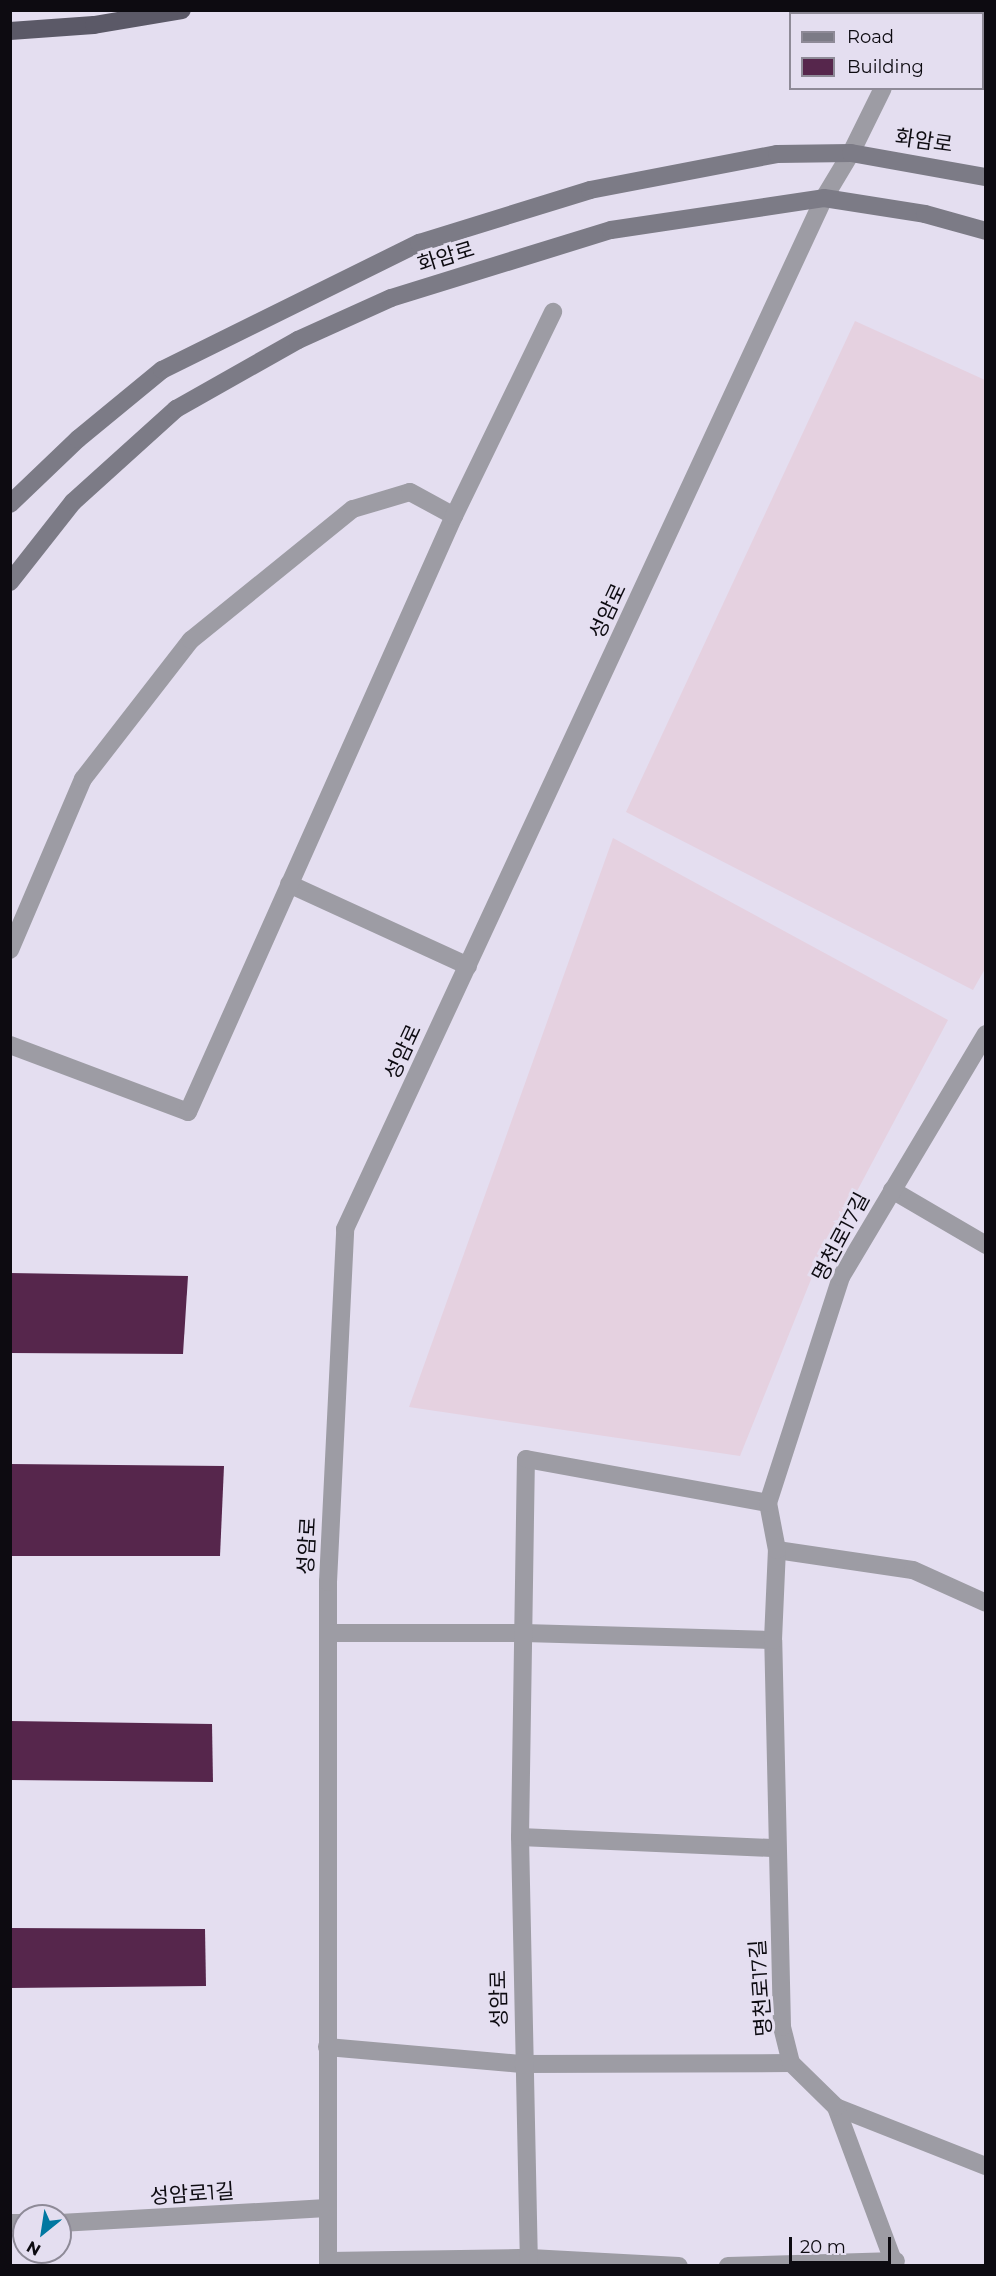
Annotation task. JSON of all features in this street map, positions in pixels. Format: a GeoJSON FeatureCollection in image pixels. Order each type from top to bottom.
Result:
{"type":"FeatureCollection","features":[{"type":"Feature","properties":{"kind":"highway"},"geometry":{"type":"LineString","coordinates":[[10,31],[94,25],[182,10]]}},
{"type":"Feature","properties":{"kind":"main road","name":"화암로"},"geometry":{"type":"LineString","coordinates":[[10,504],[78,439],[162,370],[419,243],[590,190],[777,154],[851,153],[986,177]]}},
{"type":"Feature","properties":{"kind":"main road","name":"화암로"},"geometry":{"type":"LineString","coordinates":[[10,582],[73,502],[176,409],[298,340],[391,298],[611,230],[824,198],[925,214],[986,231]]}},
{"type":"Feature","properties":{"kind":"street","name":"성암로"},"geometry":{"type":"LineString","coordinates":[[328,2263],[327,1633],[345,1229],[824,198],[851,153],[882,90]]}},
{"type":"Feature","properties":{"kind":"street"},"geometry":{"type":"LineString","coordinates":[[10,1045],[188,1112],[454,516],[553,312]]}},
{"type":"Feature","properties":{"kind":"street"},"geometry":{"type":"LineString","coordinates":[[10,950],[83,779],[191,640],[353,509],[410,492],[454,516]]}},
{"type":"Feature","properties":{"kind":"street"},"geometry":{"type":"LineString","coordinates":[[290,884],[468,966]]}},
{"type":"Feature","properties":{"kind":"street","name":"명천로17길"},"geometry":{"type":"LineString","coordinates":[[986,1034],[840,1277],[768,1503],[777,1550],[773,1640],[782,2026],[791,2063],[836,2107],[986,2166]]}},
{"type":"Feature","properties":{"kind":"street"},"geometry":{"type":"LineString","coordinates":[[892,1190],[986,1245]]}},
{"type":"Feature","properties":{"kind":"street","name":"성암로"},"geometry":{"type":"LineString","coordinates":[[530,2262],[523,2064],[520,1837],[526,1459],[768,1503]]}},
{"type":"Feature","properties":{"kind":"street"},"geometry":{"type":"LineString","coordinates":[[777,1550],[913,1570],[986,1603]]}},
{"type":"Feature","properties":{"kind":"street"},"geometry":{"type":"LineString","coordinates":[[327,1633],[524,1633],[773,1640]]}},
{"type":"Feature","properties":{"kind":"street"},"geometry":{"type":"LineString","coordinates":[[520,1837],[777,1848]]}},
{"type":"Feature","properties":{"kind":"street"},"geometry":{"type":"LineString","coordinates":[[327,2047],[523,2064],[791,2063]]}},
{"type":"Feature","properties":{"kind":"street","name":"명천로17길"},"geometry":{"type":"LineString","coordinates":[[728,2265],[895,2263],[836,2107]]}},
{"type":"Feature","properties":{"kind":"street","name":"성암로1길"},"geometry":{"type":"LineString","coordinates":[[72,2222],[327,2208]]}},
{"type":"Feature","properties":{"kind":"street"},"geometry":{"type":"LineString","coordinates":[[328,2263],[530,2262],[679,2265]]}},
{"type":"Feature","properties":{"kind":"shaded area"},"geometry":{"type":"Polygon","coordinates":[[[855,321],[985,380],[986,967],[973,990],[626,812],[855,321]]]}},
{"type":"Feature","properties":{"kind":"shaded area"},"geometry":{"type":"Polygon","coordinates":[[[613,838],[948,1020],[814,1272],[740,1456],[409,1407],[613,838]]]}},
{"type":"Feature","properties":{"kind":"building"},"geometry":{"type":"Polygon","coordinates":[[[10,1273],[188,1276],[183,1354],[10,1353],[10,1273]]]}},
{"type":"Feature","properties":{"kind":"building"},"geometry":{"type":"Polygon","coordinates":[[[10,1464],[224,1466],[220,1556],[10,1556],[10,1464]]]}},
{"type":"Feature","properties":{"kind":"building"},"geometry":{"type":"Polygon","coordinates":[[[10,1721],[212,1724],[213,1782],[10,1780],[10,1721]]]}},
{"type":"Feature","properties":{"kind":"building"},"geometry":{"type":"Polygon","coordinates":[[[10,1928],[205,1929],[206,1986],[10,1988],[10,1928]]]}}]}
